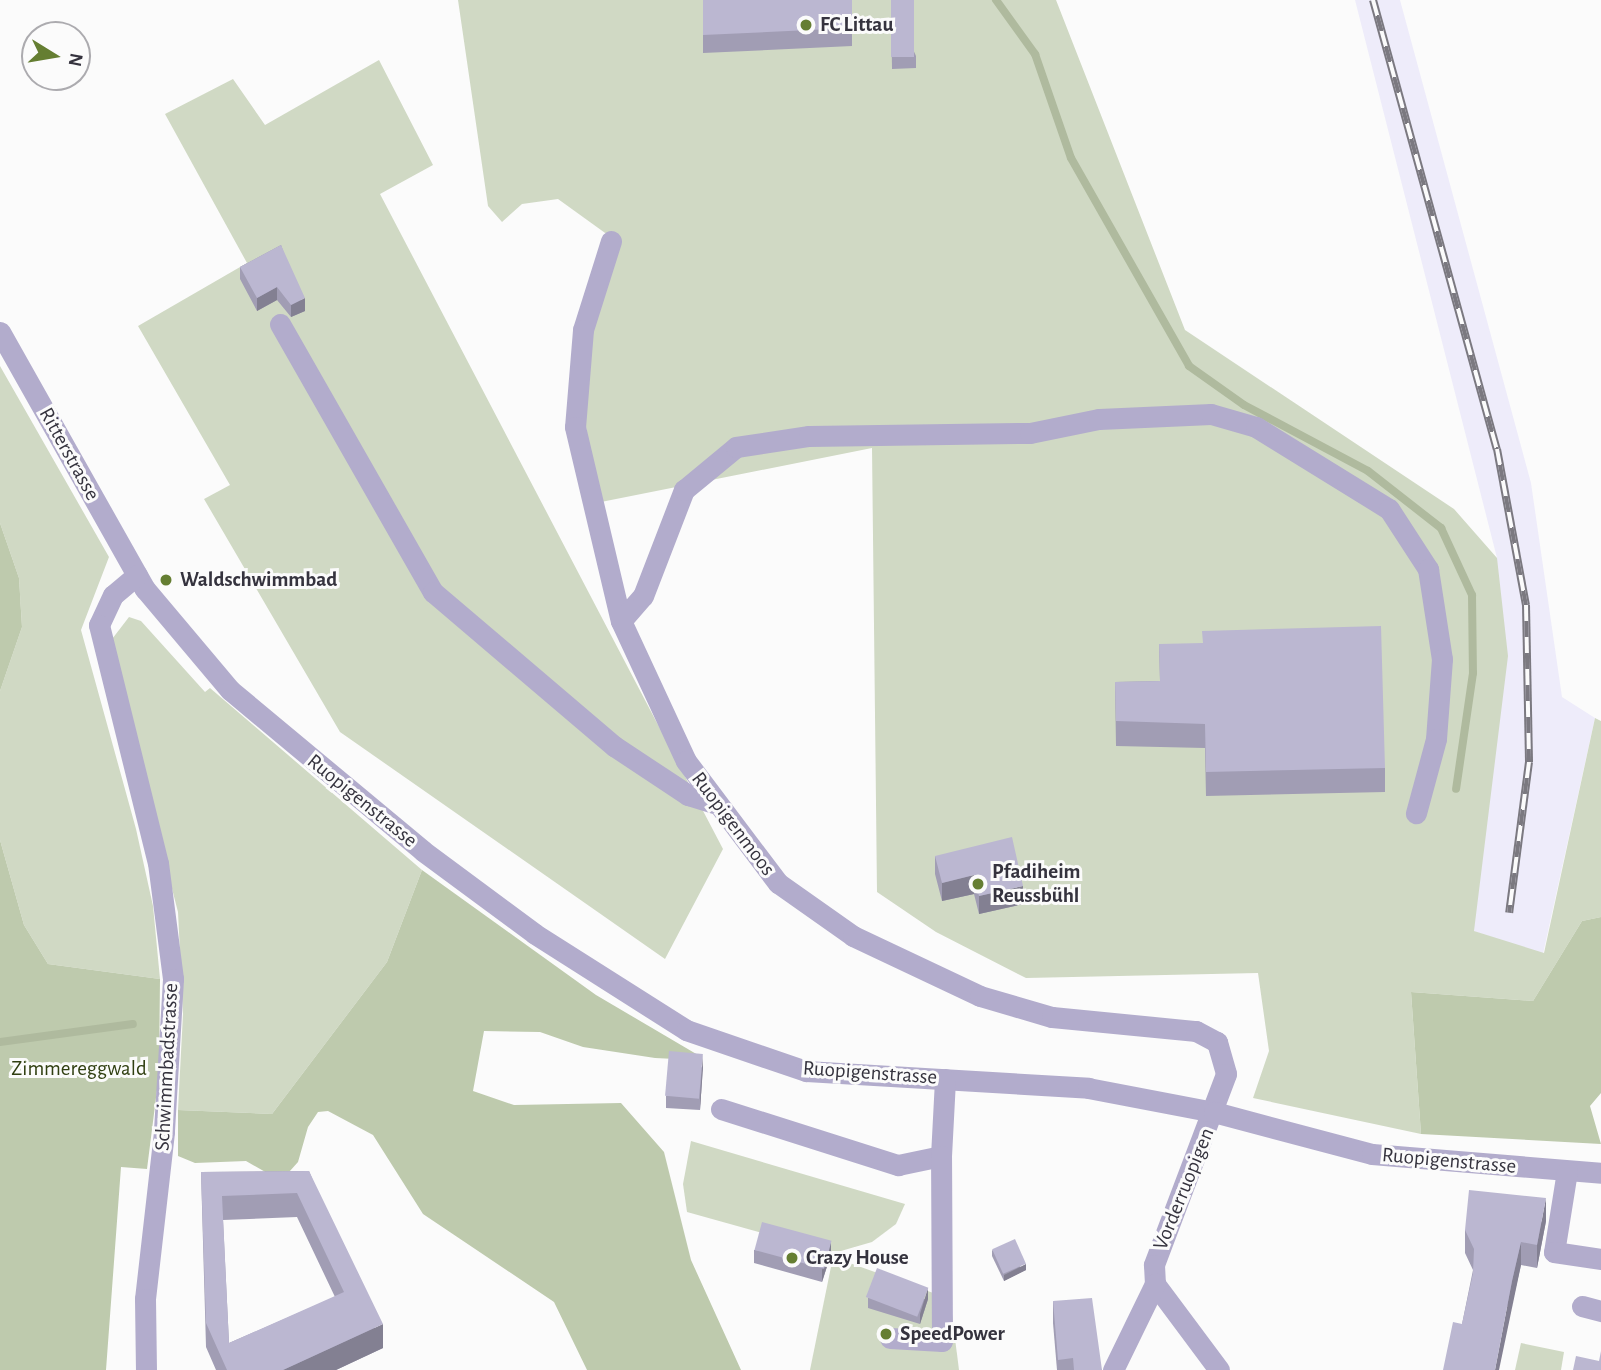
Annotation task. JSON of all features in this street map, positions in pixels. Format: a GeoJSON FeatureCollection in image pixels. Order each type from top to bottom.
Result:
{"type":"FeatureCollection","features":[{"type":"Feature","properties":{"kind":"street","name":"Ruopigenmoos"},"geometry":{"type":"LineString","coordinates":[[611,241],[583,330],[575,427],[621,621],[650,691],[714,803],[778,883],[853,936],[980,996],[1065,1019],[1208,1035],[1225,1057],[1226,1074],[1214,1112]]}},
{"type":"Feature","properties":{"kind":"street"},"geometry":{"type":"LineString","coordinates":[[280,324],[433,592],[614,746],[688,795],[714,803]]}},
{"type":"Feature","properties":{"kind":"street","name":"Ritterstrasse"},"geometry":{"type":"LineString","coordinates":[[0,332],[137,576]]}},
{"type":"Feature","properties":{"kind":"street"},"geometry":{"type":"LineString","coordinates":[[621,621],[643,596],[684,491],[719,454],[736,447],[809,436],[1030,433],[1099,419],[1210,414],[1256,426],[1390,509],[1428,569],[1442,659],[1436,739],[1416,813]]}},
{"type":"Feature","properties":{"kind":"street","name":"Ruopigenstrasse"},"geometry":{"type":"LineString","coordinates":[[137,576],[240,698],[424,851],[608,982],[686,1030],[755,1058],[836,1074],[1088,1088],[1214,1112],[1371,1154],[1601,1173]]}},
{"type":"Feature","properties":{"kind":"street","name":"Schwimmbadstrasse"},"geometry":{"type":"LineString","coordinates":[[137,576],[113,595],[99,625],[158,863],[173,979],[166,1119],[145,1299],[146,1370]]}},
{"type":"Feature","properties":{"kind":"street"},"geometry":{"type":"LineString","coordinates":[[890,1338],[943,1341],[941,1156],[945,1079]]}},
{"type":"Feature","properties":{"kind":"street"},"geometry":{"type":"LineString","coordinates":[[720,1109],[898,1165],[941,1156]]}},
{"type":"Feature","properties":{"kind":"street","name":"Vorderruopigen"},"geometry":{"type":"LineString","coordinates":[[1113,1370],[1154,1284],[1161,1236],[1214,1112]]}},
{"type":"Feature","properties":{"kind":"street"},"geometry":{"type":"LineString","coordinates":[[1567,1171],[1554,1252],[1601,1259]]}},
{"type":"Feature","properties":{"kind":"street"},"geometry":{"type":"LineString","coordinates":[[1154,1284],[1219,1370]]}},
{"type":"Feature","properties":{"kind":"shaded area"},"geometry":{"type":"Polygon","coordinates":[[[1355,0],[1400,0],[1531,483],[1562,697],[1595,718],[1543,954],[1473,931],[1497,558],[1355,0]]]}},
{"type":"Feature","properties":{"kind":"green space"},"geometry":{"type":"Polygon","coordinates":[[[458,0],[1056,0],[1185,330],[1454,509],[1497,558],[1508,656],[1474,931],[1544,953],[1595,718],[1601,721],[1601,917],[1582,921],[1533,1001],[1411,992],[1421,1134],[1253,1098],[1269,1051],[1258,973],[1026,978],[936,932],[877,892],[872,448],[596,503],[583,404],[590,342],[619,243],[558,199],[522,204],[502,222],[488,206],[458,0]]]}},
{"type":"Feature","properties":{"kind":"green space"},"geometry":{"type":"Polygon","coordinates":[[[379,60],[433,165],[380,194],[723,849],[665,959],[340,732],[204,499],[230,485],[138,326],[247,263],[165,114],[233,79],[265,125],[379,60]]]}},
{"type":"Feature","properties":{"kind":"green space"},"geometry":{"type":"Polygon","coordinates":[[[0,366],[109,557],[81,630],[136,829],[153,906],[160,979],[48,964],[24,925],[0,840],[0,691],[22,627],[19,578],[0,523],[0,366]]]}},
{"type":"Feature","properties":{"kind":"green space"},"geometry":{"type":"Polygon","coordinates":[[[0,523],[19,578],[22,627],[0,691],[0,523]]]}},
{"type":"Feature","properties":{"kind":"green space"},"geometry":{"type":"Polygon","coordinates":[[[129,617],[141,621],[205,692],[210,688],[422,870],[387,962],[272,1114],[178,1110],[183,1014],[178,912],[109,643],[129,617]]]}},
{"type":"Feature","properties":{"kind":"green space","name":"Zimmereggwald"},"geometry":{"type":"Polygon","coordinates":[[[0,840],[24,925],[48,964],[160,979],[159,1074],[147,1169],[121,1167],[106,1370],[0,1370],[0,840]]]}},
{"type":"Feature","properties":{"kind":"green space"},"geometry":{"type":"Polygon","coordinates":[[[422,870],[596,995],[698,1055],[696,1060],[655,1058],[583,1047],[540,1032],[484,1031],[473,1091],[514,1105],[621,1103],[664,1152],[691,1260],[741,1370],[587,1370],[554,1302],[423,1214],[373,1135],[328,1111],[318,1112],[308,1127],[298,1162],[281,1181],[246,1161],[195,1163],[178,1156],[178,1110],[272,1114],[387,962],[422,870]]]}},
{"type":"Feature","properties":{"kind":"green space"},"geometry":{"type":"Polygon","coordinates":[[[1601,917],[1601,1093],[1590,1106],[1601,1144],[1421,1134],[1411,992],[1533,1001],[1582,921],[1601,917]]]}},
{"type":"Feature","properties":{"kind":"green space"},"geometry":{"type":"Polygon","coordinates":[[[691,1141],[905,1204],[896,1224],[872,1242],[834,1253],[687,1212],[683,1184],[691,1141]]]}},
{"type":"Feature","properties":{"kind":"green space","name":"SpeedPower"},"geometry":{"type":"Polygon","coordinates":[[[833,1257],[950,1299],[959,1370],[810,1370],[833,1257]]]}},
{"type":"Feature","properties":{"kind":"green space"},"geometry":{"type":"Polygon","coordinates":[[[1521,1343],[1564,1352],[1561,1370],[1515,1370],[1521,1343]]]}},
{"type":"Feature","properties":{"kind":"building"},"geometry":{"type":"Polygon","coordinates":[[[703,0],[852,0],[852,28],[703,35],[703,0]]]}},
{"type":"Feature","properties":{"kind":"building"},"geometry":{"type":"Polygon","coordinates":[[[891,0],[914,0],[914,57],[891,57],[891,0]]]}},
{"type":"Feature","properties":{"kind":"building"},"geometry":{"type":"Polygon","coordinates":[[[281,245],[305,298],[291,305],[277,287],[257,298],[240,267],[281,245]]]}},
{"type":"Feature","properties":{"kind":"building"},"geometry":{"type":"Polygon","coordinates":[[[1381,626],[1385,768],[1206,772],[1205,724],[1116,721],[1115,682],[1160,681],[1159,644],[1203,643],[1202,631],[1381,626]]]}},
{"type":"Feature","properties":{"kind":"building"},"geometry":{"type":"Polygon","coordinates":[[[1012,837],[1023,886],[979,896],[974,875],[942,883],[935,856],[1012,837]]]}},
{"type":"Feature","properties":{"kind":"building"},"geometry":{"type":"Polygon","coordinates":[[[669,1051],[703,1054],[699,1099],[665,1096],[669,1051]]]}},
{"type":"Feature","properties":{"kind":"building"},"geometry":{"type":"Polygon","coordinates":[[[309,1171],[383,1324],[283,1370],[227,1370],[206,1323],[201,1172],[309,1171]],[[297,1193],[222,1196],[229,1343],[344,1292],[297,1193]]]}},
{"type":"Feature","properties":{"kind":"building"},"geometry":{"type":"Polygon","coordinates":[[[1469,1190],[1546,1198],[1537,1245],[1521,1242],[1495,1370],[1443,1370],[1453,1322],[1462,1324],[1473,1273],[1474,1249],[1465,1230],[1469,1190]]]}},
{"type":"Feature","properties":{"kind":"building"},"geometry":{"type":"Polygon","coordinates":[[[762,1222],[832,1241],[824,1269],[754,1250],[762,1222]]]}},
{"type":"Feature","properties":{"kind":"building"},"geometry":{"type":"Polygon","coordinates":[[[1015,1239],[1026,1264],[1003,1274],[992,1249],[1015,1239]]]}},
{"type":"Feature","properties":{"kind":"building"},"geometry":{"type":"Polygon","coordinates":[[[877,1268],[928,1288],[917,1317],[866,1297],[877,1268]]]}},
{"type":"Feature","properties":{"kind":"building"},"geometry":{"type":"Polygon","coordinates":[[[1092,1298],[1102,1370],[1074,1370],[1073,1358],[1058,1360],[1053,1301],[1092,1298]]]}},
{"type":"Feature","properties":{"kind":"building"},"geometry":{"type":"Polygon","coordinates":[[[1601,1351],[1601,1370],[1573,1370],[1576,1356],[1599,1361],[1601,1351]]]}},
{"type":"Feature","properties":{"kind":"waterway"},"geometry":{"type":"LineString","coordinates":[[996,0],[1035,54],[1071,158],[1189,366],[1244,405],[1368,471],[1441,528],[1472,595],[1473,673],[1456,789]]}},
{"type":"Feature","properties":{"kind":"waterway"},"geometry":{"type":"LineString","coordinates":[[0,1042],[133,1024]]}},
{"type":"Feature","properties":{"kind":"railway"},"geometry":{"type":"LineString","coordinates":[[1373,0],[1497,449],[1526,605],[1529,762],[1509,913]]}},
{"type":"Feature","properties":{"kind":"place","name":"FC Littau"},"geometry":{"type":"Point","coordinates":[806,25]}},
{"type":"Feature","properties":{"kind":"place","name":"Waldschwimmbad"},"geometry":{"type":"Point","coordinates":[166,580]}},
{"type":"Feature","properties":{"kind":"place","name":"Pfadiheim Reussbühl"},"geometry":{"type":"Point","coordinates":[978,884]}},
{"type":"Feature","properties":{"kind":"place","name":"Crazy House"},"geometry":{"type":"Point","coordinates":[792,1258]}},
{"type":"Feature","properties":{"kind":"place","name":"SpeedPower"},"geometry":{"type":"Point","coordinates":[886,1334]}}]}
